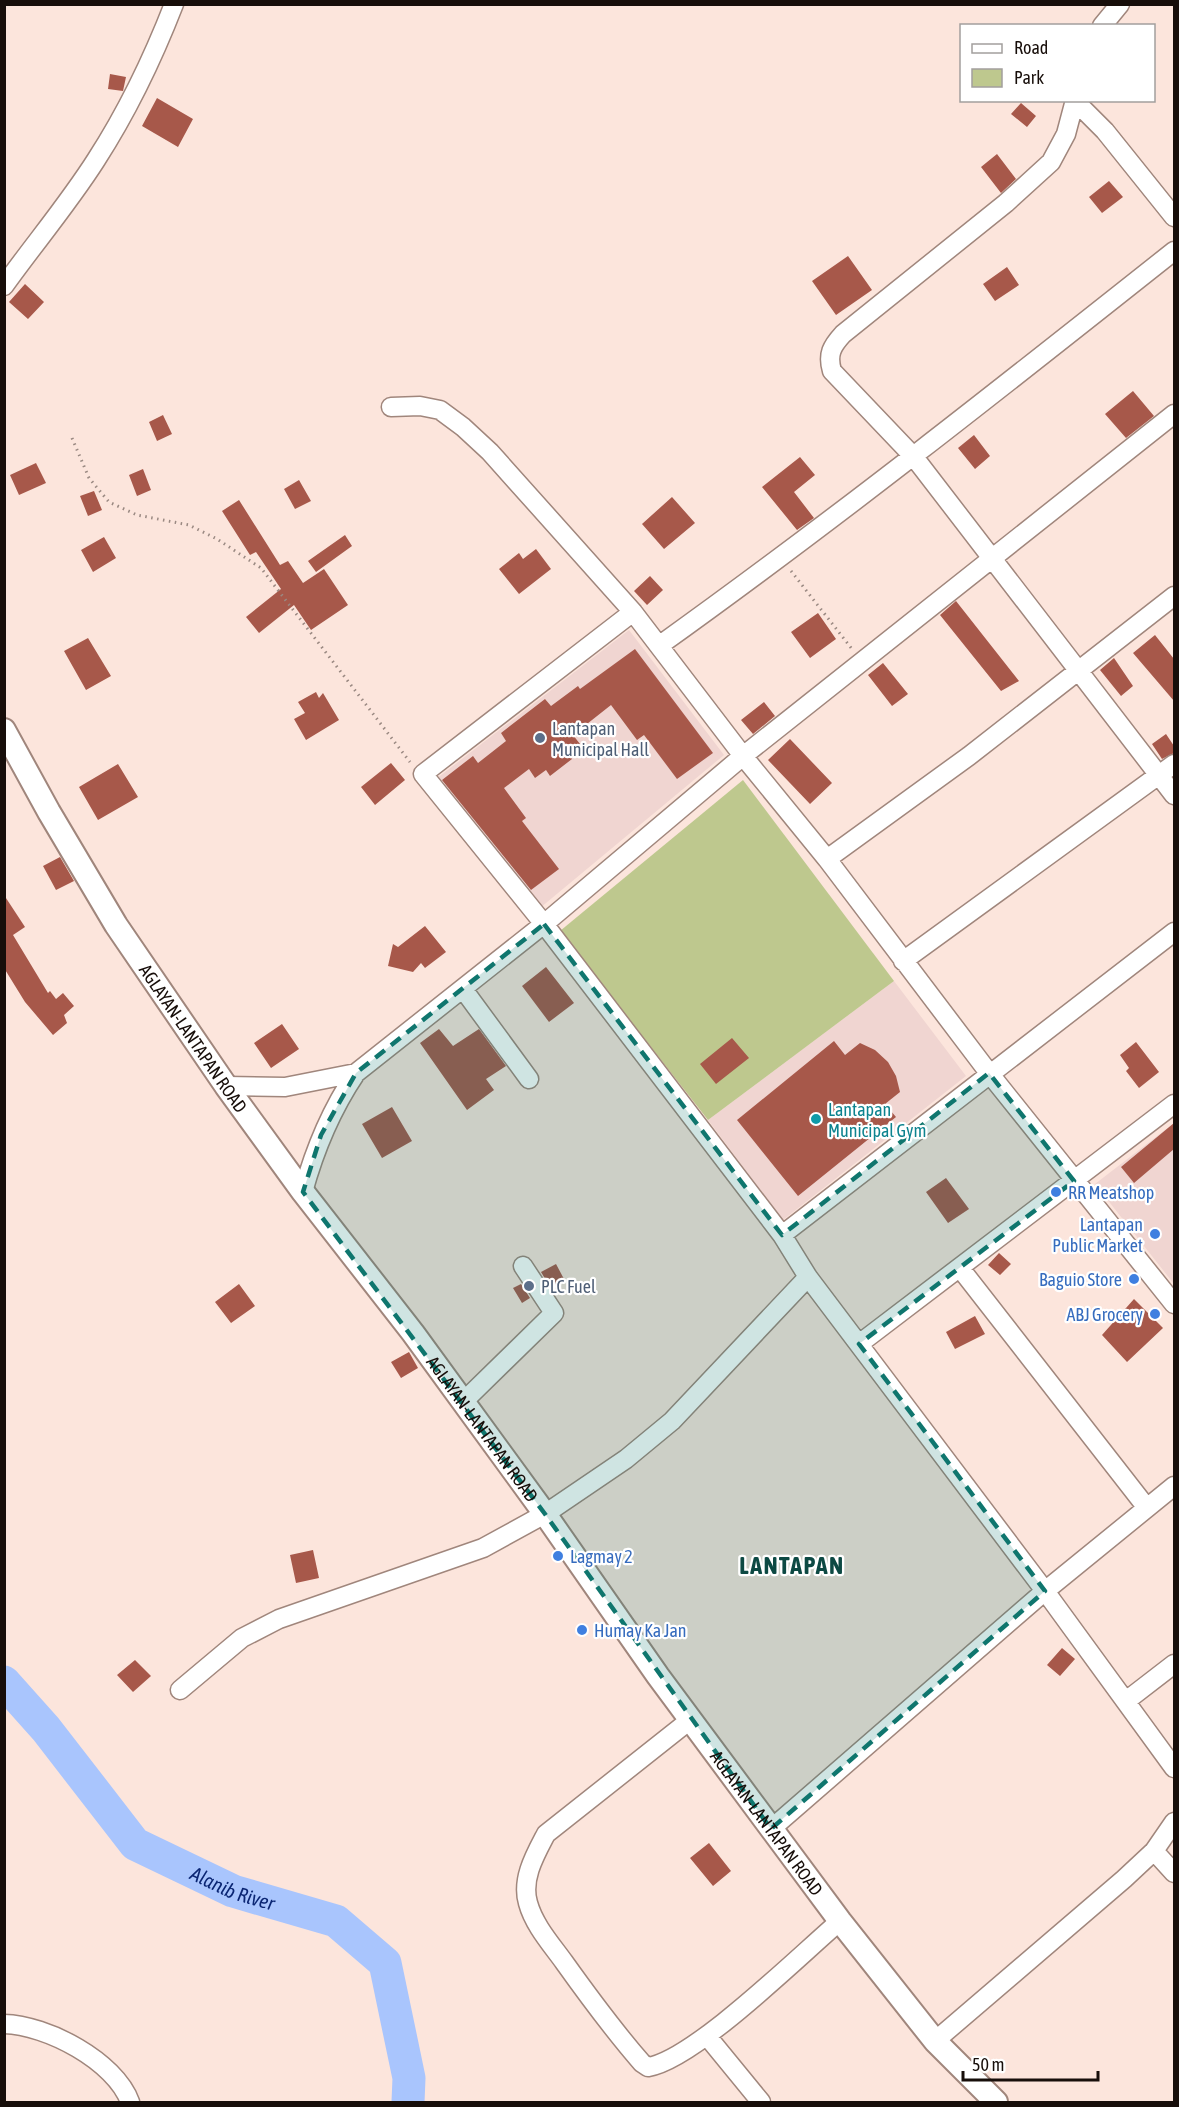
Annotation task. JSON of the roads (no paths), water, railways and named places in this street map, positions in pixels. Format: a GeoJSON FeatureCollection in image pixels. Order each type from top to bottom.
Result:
{"type":"FeatureCollection","features":[{"type":"Feature","properties":{"kind":"main road","name":"AGLAYAN-LANTAPAN ROAD"},"geometry":{"type":"LineString","coordinates":[[4,730],[116,926],[226,1086],[303,1192],[463,1402],[690,1720],[840,1921],[935,2041],[996,2103]]}},
{"type":"Feature","properties":{"kind":"street"},"geometry":{"type":"LineString","coordinates":[[4,286],[95,162],[116,127],[161,38],[174,4]]}},
{"type":"Feature","properties":{"kind":"street"},"geometry":{"type":"LineString","coordinates":[[1104,24],[1120,4]]}},
{"type":"Feature","properties":{"kind":"street"},"geometry":{"type":"LineString","coordinates":[[1075,102],[1066,134],[1051,162],[1006,203],[843,334],[833,345],[830,354],[832,371],[914,457],[1174,795]]}},
{"type":"Feature","properties":{"kind":"street"},"geometry":{"type":"LineString","coordinates":[[1076,102],[1105,131],[1174,217]]}},
{"type":"Feature","properties":{"kind":"street"},"geometry":{"type":"LineString","coordinates":[[660,645],[781,558],[914,457],[1174,251]]}},
{"type":"Feature","properties":{"kind":"street"},"geometry":{"type":"LineString","coordinates":[[391,407],[420,406],[440,410],[463,427],[490,452],[633,612],[743,756],[828,859],[989,1073],[1174,1304]]}},
{"type":"Feature","properties":{"kind":"street"},"geometry":{"type":"LineString","coordinates":[[303,1192],[321,1135],[339,1099],[356,1073],[544,924],[743,756],[1174,414]]}},
{"type":"Feature","properties":{"kind":"street"},"geometry":{"type":"LineString","coordinates":[[828,859],[969,756],[1174,596]]}},
{"type":"Feature","properties":{"kind":"street"},"geometry":{"type":"LineString","coordinates":[[633,612],[423,774],[544,924],[782,1235],[808,1277],[1045,1591],[1174,1768]]}},
{"type":"Feature","properties":{"kind":"street"},"geometry":{"type":"LineString","coordinates":[[903,961],[1174,764]]}},
{"type":"Feature","properties":{"kind":"street"},"geometry":{"type":"LineString","coordinates":[[782,1235],[1174,932]]}},
{"type":"Feature","properties":{"kind":"street"},"geometry":{"type":"LineString","coordinates":[[463,989],[529,1079]]}},
{"type":"Feature","properties":{"kind":"street"},"geometry":{"type":"LineString","coordinates":[[226,1086],[285,1087],[356,1073]]}},
{"type":"Feature","properties":{"kind":"street"},"geometry":{"type":"LineString","coordinates":[[859,1344],[1174,1104]]}},
{"type":"Feature","properties":{"kind":"street"},"geometry":{"type":"LineString","coordinates":[[463,1402],[554,1313],[523,1266]]}},
{"type":"Feature","properties":{"kind":"street"},"geometry":{"type":"LineString","coordinates":[[960,1268],[1147,1508]]}},
{"type":"Feature","properties":{"kind":"street"},"geometry":{"type":"LineString","coordinates":[[180,1690],[242,1638],[279,1619],[483,1548],[545,1514],[626,1459],[672,1421],[808,1277]]}},
{"type":"Feature","properties":{"kind":"street"},"geometry":{"type":"LineString","coordinates":[[771,1829],[1045,1591],[1174,1486]]}},
{"type":"Feature","properties":{"kind":"street"},"geometry":{"type":"LineString","coordinates":[[1126,1701],[1174,1664]]}},
{"type":"Feature","properties":{"kind":"street"},"geometry":{"type":"LineString","coordinates":[[690,1720],[546,1834],[534,1857],[527,1878],[528,1903],[543,1933],[608,2025],[642,2063],[648,2067],[661,2064],[707,2036],[840,1921]]}},
{"type":"Feature","properties":{"kind":"street"},"geometry":{"type":"LineString","coordinates":[[935,2041],[1074,1923],[1154,1851],[1174,1822]]}},
{"type":"Feature","properties":{"kind":"street"},"geometry":{"type":"LineString","coordinates":[[1154,1851],[1174,1873]]}},
{"type":"Feature","properties":{"kind":"street"},"geometry":{"type":"LineString","coordinates":[[4,2024],[18,2025],[57,2039],[96,2059],[126,2091],[130,2103]]}},
{"type":"Feature","properties":{"kind":"street"},"geometry":{"type":"LineString","coordinates":[[707,2036],[761,2103]]}},
{"type":"Feature","properties":{"kind":"waterway","name":"Alanib River"},"geometry":{"type":"LineString","coordinates":[[4,1682],[46,1729],[135,1844],[233,1891],[336,1921],[385,1963],[409,2078],[408,2102]]}},
{"type":"Feature","properties":{"kind":"place","name":"Lantapan Municipal Hall"},"geometry":{"type":"Point","coordinates":[540,738]}},
{"type":"Feature","properties":{"kind":"place","name":"Lantapan Municipal Gym"},"geometry":{"type":"Point","coordinates":[816,1119]}},
{"type":"Feature","properties":{"kind":"place","name":"RR Meatshop"},"geometry":{"type":"Point","coordinates":[1056,1192]}},
{"type":"Feature","properties":{"kind":"place","name":"Lantapan Public Market"},"geometry":{"type":"Point","coordinates":[1155,1234]}},
{"type":"Feature","properties":{"kind":"place","name":"Baguio Store"},"geometry":{"type":"Point","coordinates":[1134,1279]}},
{"type":"Feature","properties":{"kind":"place","name":"PLC Fuel"},"geometry":{"type":"Point","coordinates":[529,1286]}},
{"type":"Feature","properties":{"kind":"place","name":"ABJ Grocery"},"geometry":{"type":"Point","coordinates":[1155,1314]}},
{"type":"Feature","properties":{"kind":"place","name":"Lagmay 2"},"geometry":{"type":"Point","coordinates":[558,1556]}},
{"type":"Feature","properties":{"kind":"place","name":"Humay Ka Jan"},"geometry":{"type":"Point","coordinates":[582,1630]}},
{"type":"Feature","properties":{"kind":"district","name":"LANTAPAN"},"geometry":{"type":"Point","coordinates":[792,1565]}}]}
